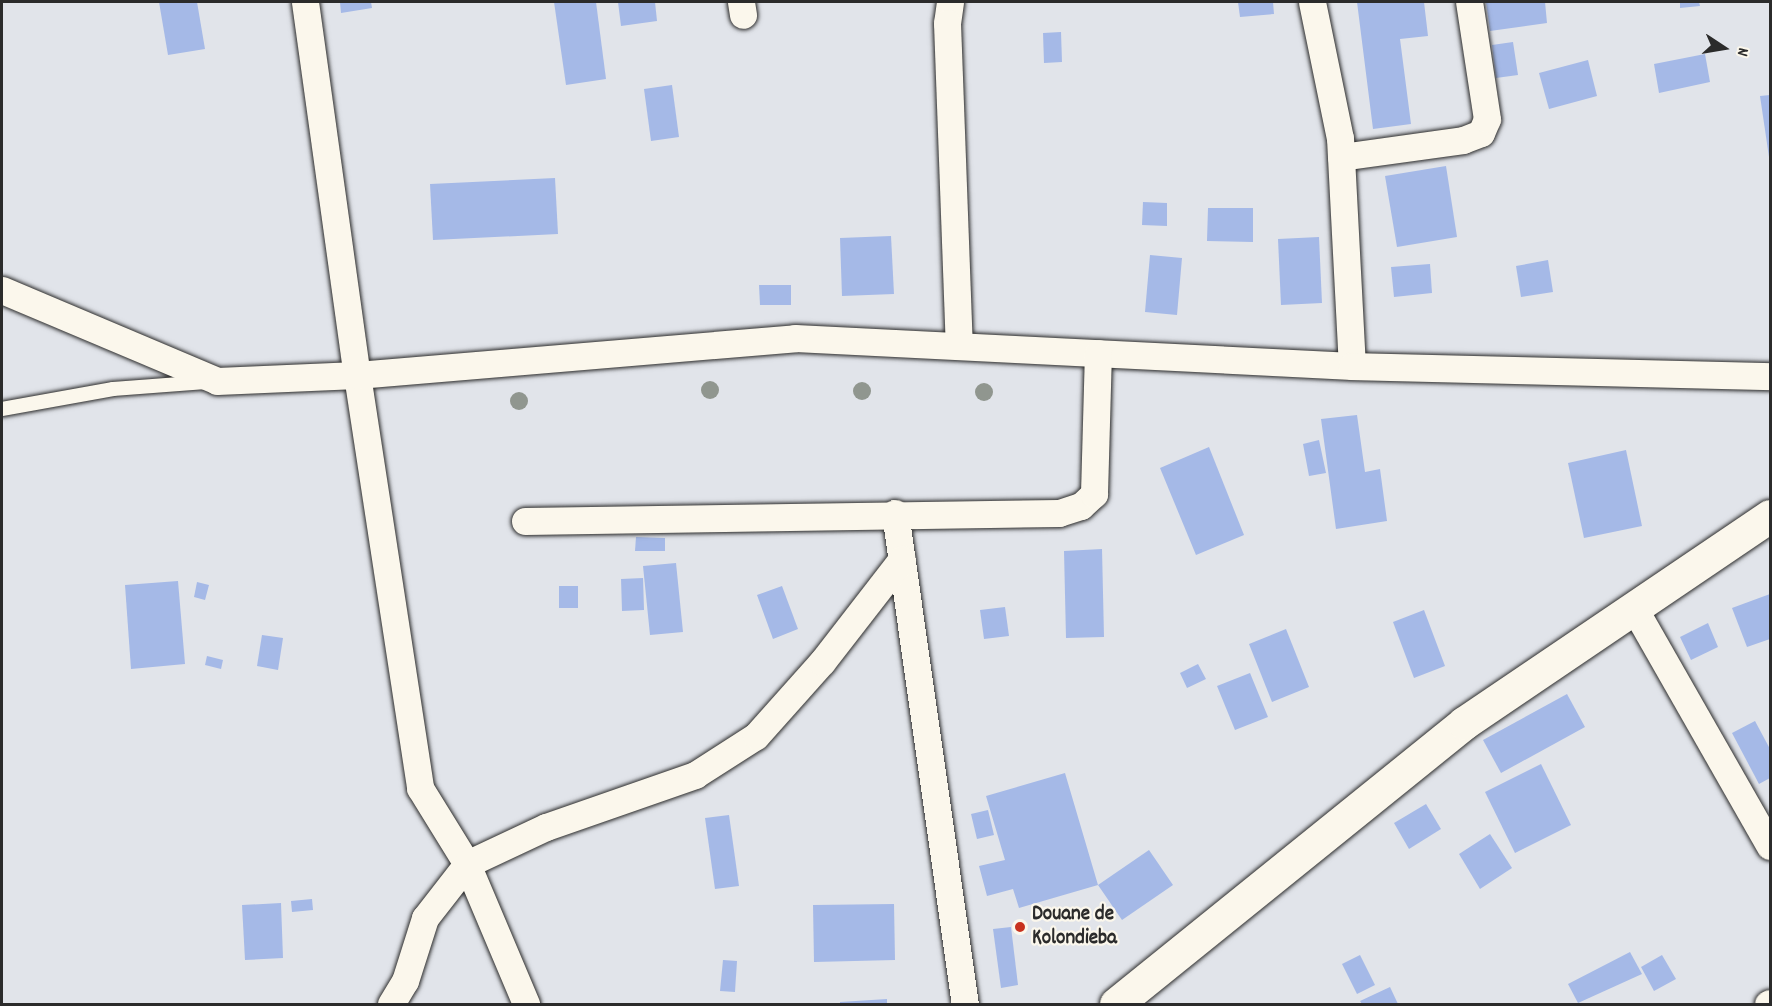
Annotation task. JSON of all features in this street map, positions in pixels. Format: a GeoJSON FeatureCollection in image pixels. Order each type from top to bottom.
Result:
{"type":"FeatureCollection","features":[{"type":"Feature","properties":{"kind":"main road"},"geometry":{"type":"LineString","coordinates":[[1116,1005],[1464,723],[1770,516]]}},
{"type":"Feature","properties":{"kind":"street"},"geometry":{"type":"LineString","coordinates":[[305,2],[357,375],[420,788],[467,864],[526,1005]]}},
{"type":"Feature","properties":{"kind":"street"},"geometry":{"type":"LineString","coordinates":[[950,2],[947,23],[959,345]]}},
{"type":"Feature","properties":{"kind":"street"},"geometry":{"type":"LineString","coordinates":[[1312,2],[1341,157],[1352,366]]}},
{"type":"Feature","properties":{"kind":"street"},"geometry":{"type":"LineString","coordinates":[[1341,157],[1463,140],[1481,133],[1487,119],[1469,2]]}},
{"type":"Feature","properties":{"kind":"street"},"geometry":{"type":"LineString","coordinates":[[2,290],[217,381],[357,375],[795,338],[1352,366],[1770,376]]}},
{"type":"Feature","properties":{"kind":"street"},"geometry":{"type":"LineString","coordinates":[[525,521],[896,513],[1059,513],[1080,506],[1094,494],[1098,353]]}},
{"type":"Feature","properties":{"kind":"street"},"geometry":{"type":"LineString","coordinates":[[896,513],[964,1005]]}},
{"type":"Feature","properties":{"kind":"street"},"geometry":{"type":"LineString","coordinates":[[391,1005],[407,993],[425,918],[467,864],[546,827],[694,775],[756,736],[822,662],[902,558]]}},
{"type":"Feature","properties":{"kind":"street"},"geometry":{"type":"LineString","coordinates":[[1634,608],[1770,846]]}},
{"type":"Feature","properties":{"kind":"lane"},"geometry":{"type":"LineString","coordinates":[[2,409],[113,389],[217,381]]}},
{"type":"Feature","properties":{"kind":"building"},"geometry":{"type":"Polygon","coordinates":[[[159,2],[197,2],[205,49],[168,55],[159,2]]]}},
{"type":"Feature","properties":{"kind":"building"},"geometry":{"type":"Polygon","coordinates":[[[340,2],[371,2],[372,8],[341,13],[340,2]]]}},
{"type":"Feature","properties":{"kind":"building"},"geometry":{"type":"Polygon","coordinates":[[[554,2],[596,2],[606,79],[566,85],[554,2]]]}},
{"type":"Feature","properties":{"kind":"building"},"geometry":{"type":"Polygon","coordinates":[[[618,2],[655,2],[657,21],[621,26],[618,2]]]}},
{"type":"Feature","properties":{"kind":"building"},"geometry":{"type":"Polygon","coordinates":[[[1238,2],[1273,2],[1274,14],[1240,17],[1238,2]]]}},
{"type":"Feature","properties":{"kind":"building"},"geometry":{"type":"Polygon","coordinates":[[[1357,2],[1424,2],[1428,36],[1400,39],[1411,124],[1373,129],[1357,2]]]}},
{"type":"Feature","properties":{"kind":"building"},"geometry":{"type":"Polygon","coordinates":[[[1486,2],[1545,2],[1547,23],[1490,31],[1486,2]]]}},
{"type":"Feature","properties":{"kind":"building"},"geometry":{"type":"Polygon","coordinates":[[[1680,2],[1699,2],[1700,6],[1680,8],[1680,2]]]}},
{"type":"Feature","properties":{"kind":"building"},"geometry":{"type":"Polygon","coordinates":[[[1061,32],[1062,62],[1044,63],[1043,33],[1061,32]]]}},
{"type":"Feature","properties":{"kind":"building"},"geometry":{"type":"Polygon","coordinates":[[[1513,42],[1518,75],[1496,78],[1492,45],[1513,42]]]}},
{"type":"Feature","properties":{"kind":"building"},"geometry":{"type":"Polygon","coordinates":[[[1705,54],[1710,82],[1659,93],[1654,64],[1705,54]]]}},
{"type":"Feature","properties":{"kind":"building"},"geometry":{"type":"Polygon","coordinates":[[[1588,60],[1597,96],[1549,109],[1539,73],[1588,60]]]}},
{"type":"Feature","properties":{"kind":"building"},"geometry":{"type":"Polygon","coordinates":[[[672,85],[679,137],[651,141],[644,89],[672,85]]]}},
{"type":"Feature","properties":{"kind":"building"},"geometry":{"type":"Polygon","coordinates":[[[1770,95],[1770,156],[1769,157],[1760,96],[1770,95]]]}},
{"type":"Feature","properties":{"kind":"building"},"geometry":{"type":"Polygon","coordinates":[[[1446,166],[1457,237],[1397,247],[1385,176],[1446,166]]]}},
{"type":"Feature","properties":{"kind":"building"},"geometry":{"type":"Polygon","coordinates":[[[555,178],[558,234],[433,240],[430,184],[555,178]]]}},
{"type":"Feature","properties":{"kind":"building"},"geometry":{"type":"Polygon","coordinates":[[[1143,202],[1167,203],[1167,226],[1142,225],[1143,202]]]}},
{"type":"Feature","properties":{"kind":"building"},"geometry":{"type":"Polygon","coordinates":[[[1208,208],[1253,208],[1253,242],[1207,241],[1208,208]]]}},
{"type":"Feature","properties":{"kind":"building"},"geometry":{"type":"Polygon","coordinates":[[[891,236],[894,294],[842,296],[840,238],[891,236]]]}},
{"type":"Feature","properties":{"kind":"building"},"geometry":{"type":"Polygon","coordinates":[[[1319,237],[1322,303],[1281,305],[1278,239],[1319,237]]]}},
{"type":"Feature","properties":{"kind":"building"},"geometry":{"type":"Polygon","coordinates":[[[1150,255],[1182,258],[1177,315],[1145,312],[1150,255]]]}},
{"type":"Feature","properties":{"kind":"building"},"geometry":{"type":"Polygon","coordinates":[[[1548,260],[1553,292],[1521,297],[1516,266],[1548,260]]]}},
{"type":"Feature","properties":{"kind":"building"},"geometry":{"type":"Polygon","coordinates":[[[1430,264],[1432,293],[1394,297],[1391,267],[1430,264]]]}},
{"type":"Feature","properties":{"kind":"building"},"geometry":{"type":"Polygon","coordinates":[[[759,285],[791,285],[791,305],[760,305],[759,285]]]}},
{"type":"Feature","properties":{"kind":"building"},"geometry":{"type":"Polygon","coordinates":[[[1357,415],[1365,472],[1380,469],[1387,521],[1336,529],[1321,419],[1357,415]]]}},
{"type":"Feature","properties":{"kind":"building"},"geometry":{"type":"Polygon","coordinates":[[[1319,440],[1326,473],[1309,476],[1303,444],[1319,440]]]}},
{"type":"Feature","properties":{"kind":"building"},"geometry":{"type":"Polygon","coordinates":[[[1209,447],[1244,535],[1196,555],[1160,468],[1209,447]]]}},
{"type":"Feature","properties":{"kind":"building"},"geometry":{"type":"Polygon","coordinates":[[[1626,450],[1642,526],[1584,538],[1568,463],[1626,450]]]}},
{"type":"Feature","properties":{"kind":"building"},"geometry":{"type":"Polygon","coordinates":[[[636,537],[665,538],[665,551],[635,551],[636,537]]]}},
{"type":"Feature","properties":{"kind":"building"},"geometry":{"type":"Polygon","coordinates":[[[1102,549],[1104,637],[1066,638],[1064,551],[1102,549]]]}},
{"type":"Feature","properties":{"kind":"building"},"geometry":{"type":"Polygon","coordinates":[[[676,563],[683,632],[650,635],[643,566],[676,563]]]}},
{"type":"Feature","properties":{"kind":"building"},"geometry":{"type":"Polygon","coordinates":[[[643,578],[644,610],[622,611],[621,579],[643,578]]]}},
{"type":"Feature","properties":{"kind":"building"},"geometry":{"type":"Polygon","coordinates":[[[178,581],[185,664],[131,669],[125,585],[178,581]]]}},
{"type":"Feature","properties":{"kind":"building"},"geometry":{"type":"Polygon","coordinates":[[[197,582],[209,585],[205,600],[194,597],[197,582]]]}},
{"type":"Feature","properties":{"kind":"building"},"geometry":{"type":"Polygon","coordinates":[[[559,586],[578,586],[578,608],[559,608],[559,586]]]}},
{"type":"Feature","properties":{"kind":"building"},"geometry":{"type":"Polygon","coordinates":[[[782,586],[798,629],[773,639],[757,595],[782,586]]]}},
{"type":"Feature","properties":{"kind":"building"},"geometry":{"type":"Polygon","coordinates":[[[1770,594],[1770,639],[1747,647],[1732,608],[1770,594]]]}},
{"type":"Feature","properties":{"kind":"building"},"geometry":{"type":"Polygon","coordinates":[[[1005,607],[1009,636],[984,639],[980,610],[1005,607]]]}},
{"type":"Feature","properties":{"kind":"building"},"geometry":{"type":"Polygon","coordinates":[[[1424,610],[1445,666],[1414,678],[1393,622],[1424,610]]]}},
{"type":"Feature","properties":{"kind":"building"},"geometry":{"type":"Polygon","coordinates":[[[1708,623],[1718,647],[1691,660],[1680,637],[1708,623]]]}},
{"type":"Feature","properties":{"kind":"building"},"geometry":{"type":"Polygon","coordinates":[[[1286,629],[1309,687],[1272,702],[1249,644],[1286,629]]]}},
{"type":"Feature","properties":{"kind":"building"},"geometry":{"type":"Polygon","coordinates":[[[262,635],[283,638],[278,670],[257,666],[262,635]]]}},
{"type":"Feature","properties":{"kind":"building"},"geometry":{"type":"Polygon","coordinates":[[[207,656],[223,660],[221,669],[205,665],[207,656]]]}},
{"type":"Feature","properties":{"kind":"building"},"geometry":{"type":"Polygon","coordinates":[[[1198,664],[1206,679],[1187,688],[1180,673],[1198,664]]]}},
{"type":"Feature","properties":{"kind":"building"},"geometry":{"type":"Polygon","coordinates":[[[1250,673],[1268,717],[1235,730],[1217,686],[1250,673]]]}},
{"type":"Feature","properties":{"kind":"building"},"geometry":{"type":"Polygon","coordinates":[[[1567,694],[1585,727],[1501,773],[1483,740],[1567,694]]]}},
{"type":"Feature","properties":{"kind":"building"},"geometry":{"type":"Polygon","coordinates":[[[1755,721],[1770,749],[1770,778],[1759,784],[1732,733],[1755,721]]]}},
{"type":"Feature","properties":{"kind":"building"},"geometry":{"type":"Polygon","coordinates":[[[1541,764],[1571,825],[1515,853],[1485,792],[1541,764]]]}},
{"type":"Feature","properties":{"kind":"building"},"geometry":{"type":"Polygon","coordinates":[[[1065,773],[1098,885],[1019,908],[1013,889],[987,896],[979,866],[1005,860],[986,796],[1065,773]]]}},
{"type":"Feature","properties":{"kind":"building"},"geometry":{"type":"Polygon","coordinates":[[[1426,804],[1441,829],[1409,849],[1394,823],[1426,804]]]}},
{"type":"Feature","properties":{"kind":"building"},"geometry":{"type":"Polygon","coordinates":[[[988,810],[994,835],[977,839],[971,814],[988,810]]]}},
{"type":"Feature","properties":{"kind":"building"},"geometry":{"type":"Polygon","coordinates":[[[729,815],[739,886],[715,889],[705,818],[729,815]]]}},
{"type":"Feature","properties":{"kind":"building"},"geometry":{"type":"Polygon","coordinates":[[[1490,834],[1512,868],[1480,889],[1459,854],[1490,834]]]}},
{"type":"Feature","properties":{"kind":"building"},"geometry":{"type":"Polygon","coordinates":[[[1149,850],[1173,885],[1122,920],[1098,885],[1149,850]]]}},
{"type":"Feature","properties":{"kind":"building"},"geometry":{"type":"Polygon","coordinates":[[[312,899],[313,910],[292,912],[291,901],[312,899]]]}},
{"type":"Feature","properties":{"kind":"building"},"geometry":{"type":"Polygon","coordinates":[[[281,903],[283,958],[245,960],[242,905],[281,903]]]}},
{"type":"Feature","properties":{"kind":"building"},"geometry":{"type":"Polygon","coordinates":[[[894,904],[895,960],[814,962],[813,905],[894,904]]]}},
{"type":"Feature","properties":{"kind":"building"},"geometry":{"type":"Polygon","coordinates":[[[1011,927],[1018,985],[1001,988],[993,929],[1011,927]]]}},
{"type":"Feature","properties":{"kind":"building"},"geometry":{"type":"Polygon","coordinates":[[[1630,952],[1642,974],[1578,1003],[1568,984],[1630,952]]]}},
{"type":"Feature","properties":{"kind":"building"},"geometry":{"type":"Polygon","coordinates":[[[1360,955],[1375,985],[1357,994],[1342,964],[1360,955]]]}},
{"type":"Feature","properties":{"kind":"building"},"geometry":{"type":"Polygon","coordinates":[[[1662,955],[1676,979],[1654,991],[1641,967],[1662,955]]]}},
{"type":"Feature","properties":{"kind":"building"},"geometry":{"type":"Polygon","coordinates":[[[723,960],[737,961],[735,992],[720,991],[723,960]]]}},
{"type":"Feature","properties":{"kind":"building"},"geometry":{"type":"Polygon","coordinates":[[[1390,987],[1398,1004],[1362,1004],[1360,1001],[1390,987]]]}},
{"type":"Feature","properties":{"kind":"building"},"geometry":{"type":"Polygon","coordinates":[[[887,999],[887,1004],[840,1004],[840,1002],[887,999]]]}},
{"type":"Feature","properties":{"kind":"place","name":"Douane de Kolondieba"},"geometry":{"type":"Point","coordinates":[1020,927]}}]}
